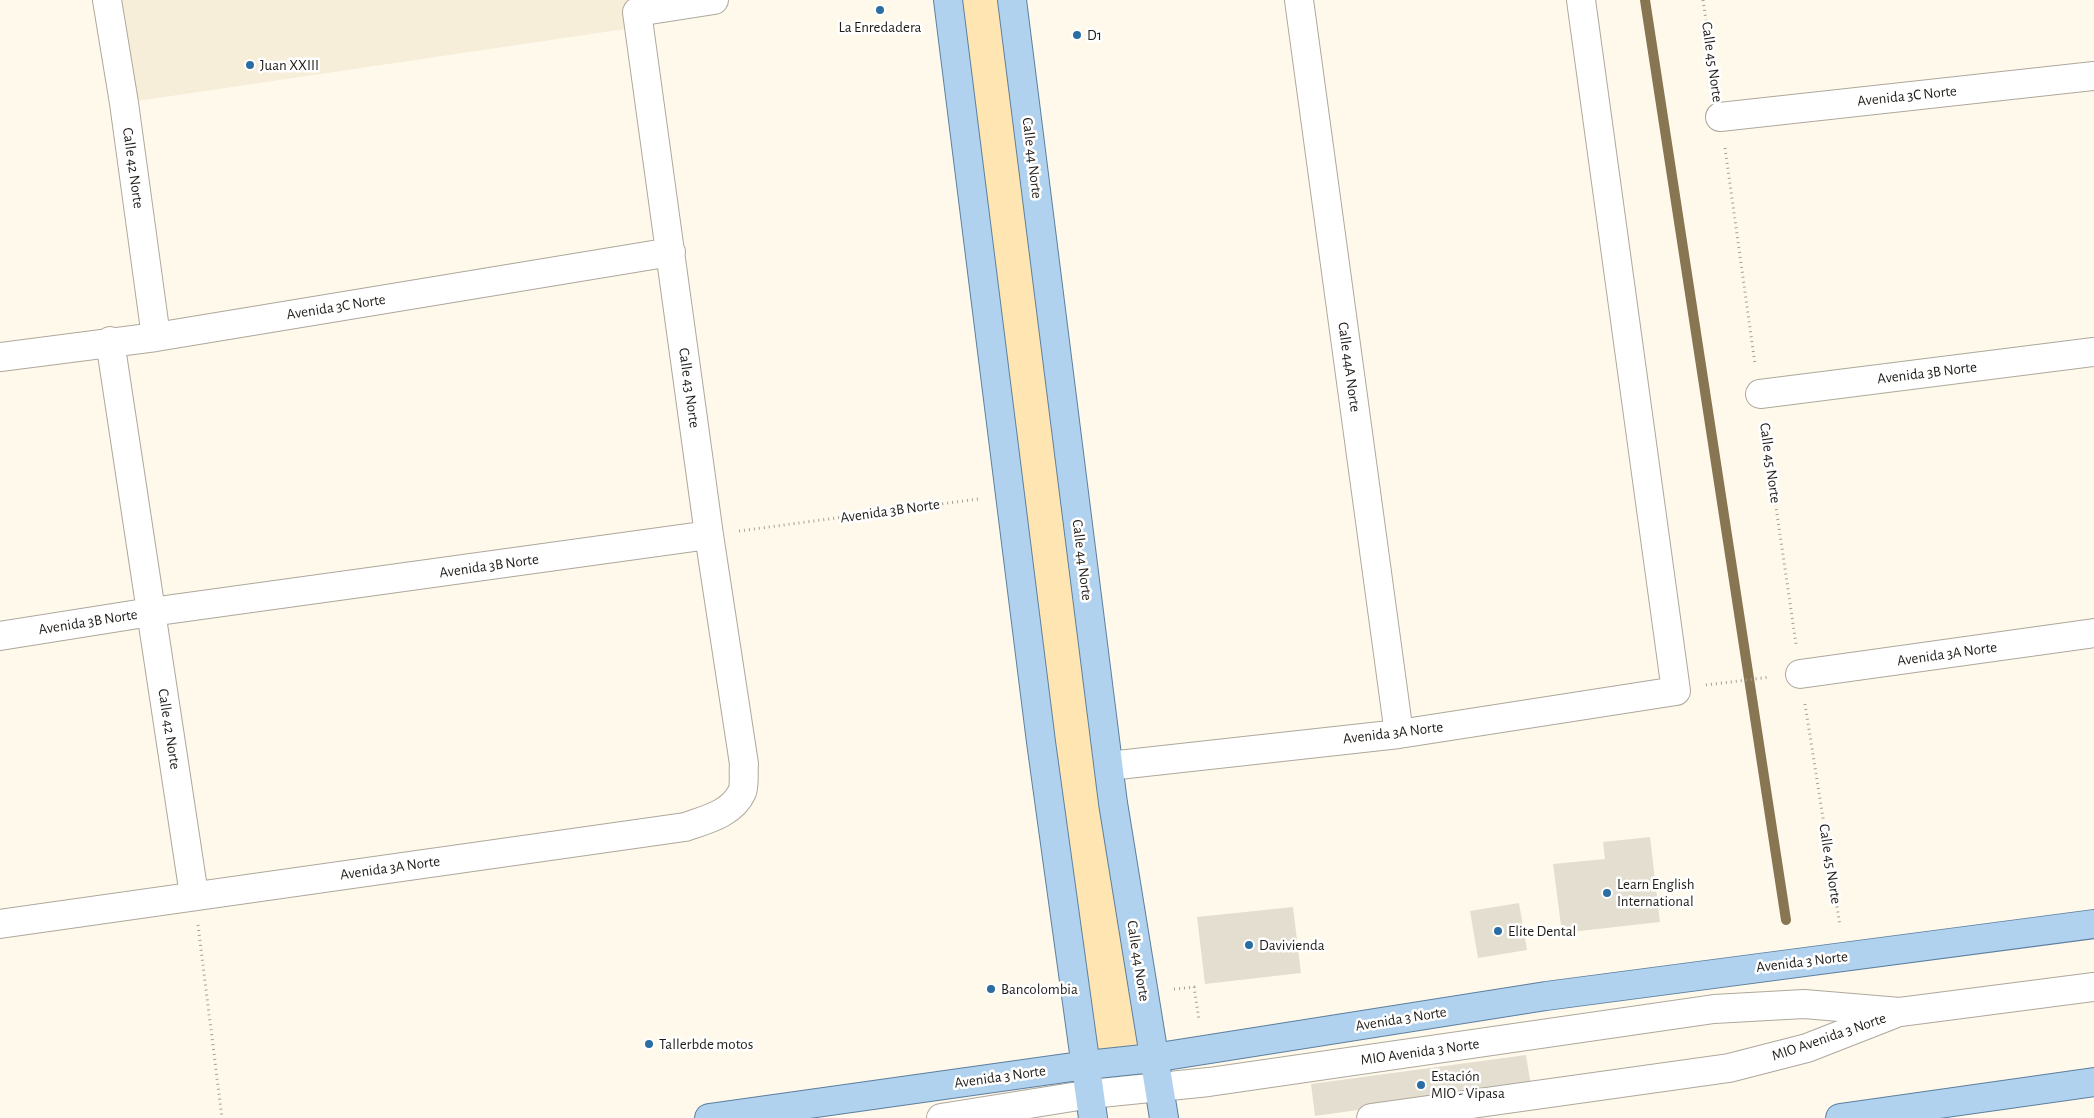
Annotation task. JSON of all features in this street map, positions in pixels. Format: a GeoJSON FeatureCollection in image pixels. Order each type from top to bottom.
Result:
{"type":"FeatureCollection","features":[{"type":"Feature","properties":{"kind":"main road"},"geometry":{"type":"LineString","coordinates":[[948,0],[1041,742],[1092,1106]]}},
{"type":"Feature","properties":{"kind":"main road","name":"Calle 44 Norte"},"geometry":{"type":"LineString","coordinates":[[1012,0],[1108,766],[1164,1118]]}},
{"type":"Feature","properties":{"kind":"main road","name":"Avenida 3 Norte"},"geometry":{"type":"LineString","coordinates":[[708,1118],[1087,1065],[1153,1058],[1546,996],[2094,924]]}},
{"type":"Feature","properties":{"kind":"main road"},"geometry":{"type":"LineString","coordinates":[[1840,1118],[2094,1082]]}},
{"type":"Feature","properties":{"kind":"street","name":"Calle 42 Norte"},"geometry":{"type":"LineString","coordinates":[[106,0],[124,104],[156,337]]}},
{"type":"Feature","properties":{"kind":"street","name":"Calle 43 Norte"},"geometry":{"type":"LineString","coordinates":[[714,0],[637,12],[709,535],[744,764]]}},
{"type":"Feature","properties":{"kind":"street","name":"Calle 44A Norte"},"geometry":{"type":"LineString","coordinates":[[1299,0],[1399,734]]}},
{"type":"Feature","properties":{"kind":"street","name":"Avenida 3A Norte"},"geometry":{"type":"LineString","coordinates":[[1108,766],[1399,734],[1676,691],[1581,0]]}},
{"type":"Feature","properties":{"kind":"street","name":"Avenida 3C Norte"},"geometry":{"type":"LineString","coordinates":[[1720,117],[2094,76]]}},
{"type":"Feature","properties":{"kind":"street","name":"Avenida 3C Norte"},"geometry":{"type":"LineString","coordinates":[[0,357],[110,341],[156,337],[671,252]]}},
{"type":"Feature","properties":{"kind":"street","name":"Calle 42 Norte"},"geometry":{"type":"LineString","coordinates":[[110,341],[194,895]]}},
{"type":"Feature","properties":{"kind":"street","name":"Avenida 3B Norte"},"geometry":{"type":"LineString","coordinates":[[1760,394],[2094,352]]}},
{"type":"Feature","properties":{"kind":"street","name":"Avenida 3B Norte"},"geometry":{"type":"LineString","coordinates":[[0,636],[152,612],[709,535]]}},
{"type":"Feature","properties":{"kind":"street","name":"Avenida 3A Norte"},"geometry":{"type":"LineString","coordinates":[[1800,674],[2094,633]]}},
{"type":"Feature","properties":{"kind":"street","name":"Avenida 3A Norte"},"geometry":{"type":"LineString","coordinates":[[0,924],[194,895],[685,827],[730,808],[742,792],[744,764]]}},
{"type":"Feature","properties":{"kind":"street","name":"MIO Avenida 3 Norte"},"geometry":{"type":"LineString","coordinates":[[941,1118],[1092,1106],[1158,1088],[1714,1009],[1804,1004],[1900,1012],[2094,987]]}},
{"type":"Feature","properties":{"kind":"street","name":"MIO Avenida 3 Norte"},"geometry":{"type":"LineString","coordinates":[[1371,1118],[1729,1068],[1807,1048],[1900,1012]]}},
{"type":"Feature","properties":{"kind":"path","name":"Calle 45 Norte"},"geometry":{"type":"LineString","coordinates":[[1703,0],[1800,674],[1840,926]]}},
{"type":"Feature","properties":{"kind":"path","name":"Avenida 3B Norte"},"geometry":{"type":"LineString","coordinates":[[709,535],[978,499]]}},
{"type":"Feature","properties":{"kind":"path"},"geometry":{"type":"LineString","coordinates":[[1718,683],[1769,678]]}},
{"type":"Feature","properties":{"kind":"path"},"geometry":{"type":"LineString","coordinates":[[194,895],[222,1118]]}},
{"type":"Feature","properties":{"kind":"shaded area","name":"Juan XXIII"},"geometry":{"type":"Polygon","coordinates":[[[107,0],[714,0],[639,27],[124,103],[107,0]]]}},
{"type":"Feature","properties":{"kind":"shaded area"},"geometry":{"type":"Polygon","coordinates":[[[948,0],[1012,0],[1153,1058],[1087,1065],[948,0]]]}},
{"type":"Feature","properties":{"kind":"building","name":"Learn English International"},"geometry":{"type":"Polygon","coordinates":[[[1650,837],[1660,922],[1562,933],[1553,864],[1605,859],[1603,842],[1650,837]]]}},
{"type":"Feature","properties":{"kind":"building","name":"Elite Dental"},"geometry":{"type":"Polygon","coordinates":[[[1519,903],[1527,950],[1478,958],[1470,911],[1519,903]]]}},
{"type":"Feature","properties":{"kind":"building","name":"Davivienda"},"geometry":{"type":"Polygon","coordinates":[[[1293,907],[1301,973],[1205,984],[1197,917],[1293,907]]]}},
{"type":"Feature","properties":{"kind":"building","name":"Estación MIO - Vipasa"},"geometry":{"type":"Polygon","coordinates":[[[1526,1055],[1531,1086],[1315,1116],[1311,1084],[1526,1055]]]}},
{"type":"Feature","properties":{"kind":"waterway"},"geometry":{"type":"LineString","coordinates":[[1645,0],[1786,920]]}},
{"type":"Feature","properties":{"kind":"place","name":"La Enredadera"},"geometry":{"type":"Point","coordinates":[880,10]}},
{"type":"Feature","properties":{"kind":"place","name":"D1"},"geometry":{"type":"Point","coordinates":[1077,35]}},
{"type":"Feature","properties":{"kind":"place","name":"Juan XXIII"},"geometry":{"type":"Point","coordinates":[250,65]}},
{"type":"Feature","properties":{"kind":"place","name":"Learn English International"},"geometry":{"type":"Point","coordinates":[1607,893]}},
{"type":"Feature","properties":{"kind":"place","name":"Elite Dental"},"geometry":{"type":"Point","coordinates":[1498,931]}},
{"type":"Feature","properties":{"kind":"place","name":"Davivienda"},"geometry":{"type":"Point","coordinates":[1249,945]}},
{"type":"Feature","properties":{"kind":"place","name":"Bancolombia"},"geometry":{"type":"Point","coordinates":[991,989]}},
{"type":"Feature","properties":{"kind":"place","name":"Tallerbde motos"},"geometry":{"type":"Point","coordinates":[649,1044]}},
{"type":"Feature","properties":{"kind":"place","name":"Estación MIO - Vipasa"},"geometry":{"type":"Point","coordinates":[1421,1085]}}]}
